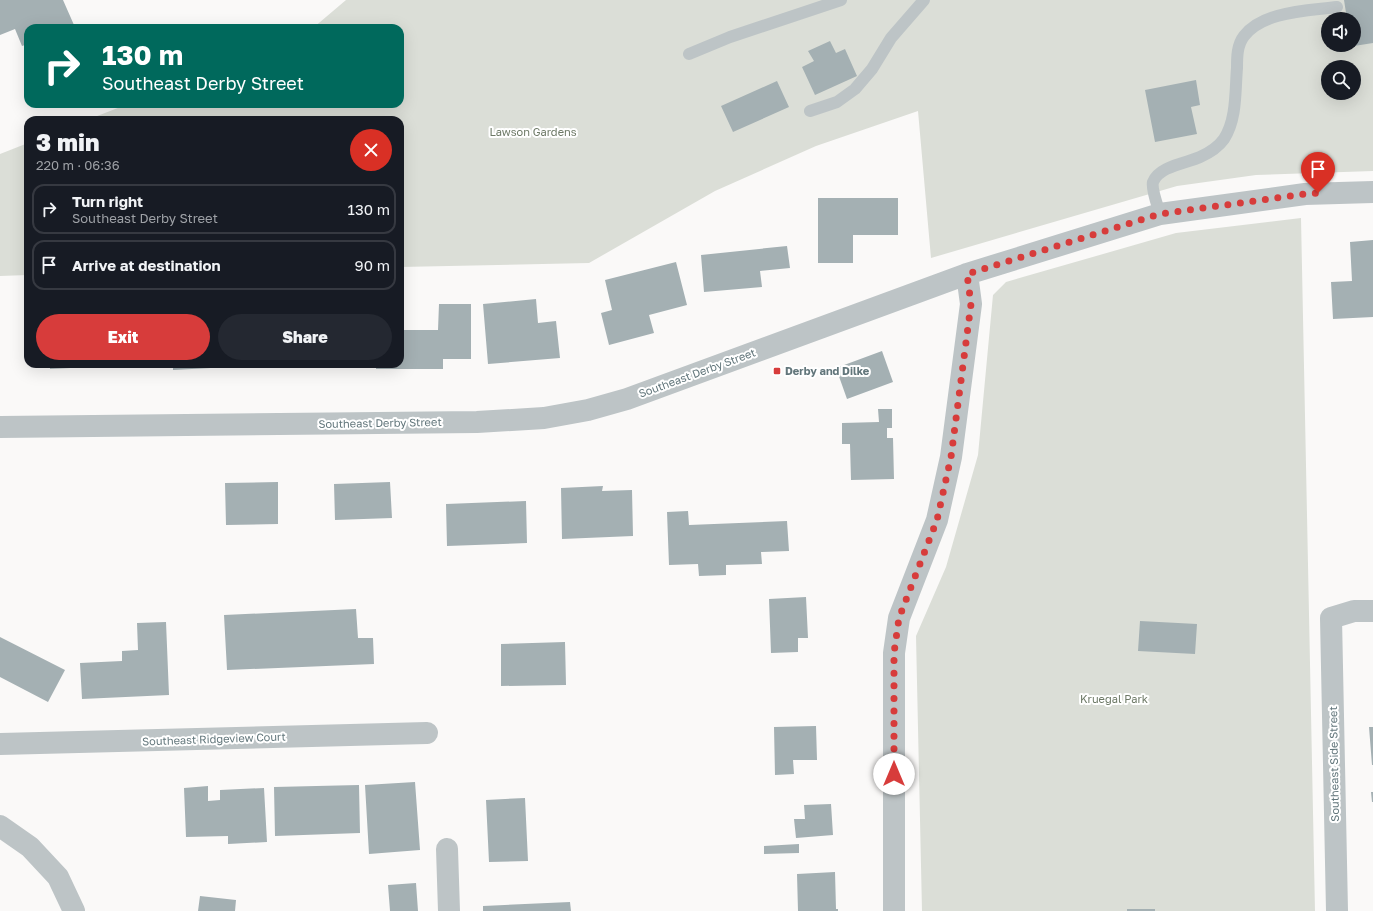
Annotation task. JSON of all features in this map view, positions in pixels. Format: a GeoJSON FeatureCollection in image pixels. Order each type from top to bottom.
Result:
{"type":"FeatureCollection","features":[{"type":"Feature","properties":{"kind":"street","name":"Southeast Derby Street"},"geometry":{"type":"LineString","coordinates":[[0,427],[477,422],[544,418],[588,410],[627,399],[967,274],[1160,214],[1305,194],[1373,192]]}},
{"type":"Feature","properties":{"kind":"street"},"geometry":{"type":"LineString","coordinates":[[894,911],[894,653],[899,618],[937,520],[951,457],[971,304],[967,274]]}},
{"type":"Feature","properties":{"kind":"street","name":"Southeast Side Street"},"geometry":{"type":"LineString","coordinates":[[1337,911],[1331,618],[1354,611],[1373,611]]}},
{"type":"Feature","properties":{"kind":"street","name":"Southeast Ridgeview Court"},"geometry":{"type":"LineString","coordinates":[[0,744],[427,733]]}},
{"type":"Feature","properties":{"kind":"street"},"geometry":{"type":"LineString","coordinates":[[0,826],[30,847],[58,877],[74,911]]}},
{"type":"Feature","properties":{"kind":"street"},"geometry":{"type":"LineString","coordinates":[[447,849],[449,911]]}},
{"type":"Feature","properties":{"kind":"lane"},"geometry":{"type":"LineString","coordinates":[[689,54],[737,35],[841,0]]}},
{"type":"Feature","properties":{"kind":"lane"},"geometry":{"type":"LineString","coordinates":[[810,111],[837,102],[855,89],[872,69],[891,38],[924,0]]}},
{"type":"Feature","properties":{"kind":"lane"},"geometry":{"type":"LineString","coordinates":[[1160,214],[1153,188],[1153,182],[1158,175],[1170,167],[1201,157],[1224,140],[1231,125],[1235,102],[1238,47],[1244,36],[1254,26],[1269,18],[1291,13],[1337,7]]}},
{"type":"Feature","properties":{"kind":"green space","name":"Lawson Gardens"},"geometry":{"type":"Polygon","coordinates":[[[346,0],[1373,0],[1373,171],[1256,175],[1177,186],[931,258],[918,111],[816,146],[715,191],[589,263],[404,267],[404,116],[97,116],[118,108],[404,108],[404,24],[318,24],[346,0]]]}},
{"type":"Feature","properties":{"kind":"green space"},"geometry":{"type":"Polygon","coordinates":[[[24,145],[24,275],[0,276],[0,154],[24,145]]]}},
{"type":"Feature","properties":{"kind":"green space","name":"Kruegal Park"},"geometry":{"type":"Polygon","coordinates":[[[1301,218],[1315,911],[922,911],[916,636],[946,567],[978,455],[993,295],[1006,282],[1176,233],[1301,218]]]}},
{"type":"Feature","properties":{"kind":"building"},"geometry":{"type":"Polygon","coordinates":[[[0,0],[63,0],[74,24],[24,24],[24,45],[22,46],[15,29],[0,35],[0,0]]]}},
{"type":"Feature","properties":{"kind":"building"},"geometry":{"type":"Polygon","coordinates":[[[1344,0],[1373,0],[1373,43],[1361,45],[1361,12],[1346,12],[1344,0]]]}},
{"type":"Feature","properties":{"kind":"building"},"geometry":{"type":"Polygon","coordinates":[[[830,41],[836,53],[845,49],[857,76],[815,95],[802,67],[814,61],[808,51],[830,41]]]}},
{"type":"Feature","properties":{"kind":"building"},"geometry":{"type":"Polygon","coordinates":[[[1196,80],[1200,105],[1191,107],[1197,134],[1155,142],[1145,90],[1196,80]]]}},
{"type":"Feature","properties":{"kind":"building"},"geometry":{"type":"Polygon","coordinates":[[[777,81],[789,107],[733,132],[721,106],[777,81]]]}},
{"type":"Feature","properties":{"kind":"building"},"geometry":{"type":"Polygon","coordinates":[[[818,198],[898,198],[898,235],[853,235],[853,263],[818,263],[818,198]]]}},
{"type":"Feature","properties":{"kind":"building"},"geometry":{"type":"Polygon","coordinates":[[[1373,240],[1373,317],[1333,319],[1331,282],[1352,281],[1350,242],[1373,240]]]}},
{"type":"Feature","properties":{"kind":"building"},"geometry":{"type":"Polygon","coordinates":[[[787,246],[790,268],[760,271],[762,287],[704,292],[701,255],[787,246]]]}},
{"type":"Feature","properties":{"kind":"building"},"geometry":{"type":"Polygon","coordinates":[[[676,262],[687,305],[649,315],[654,333],[609,345],[601,313],[612,310],[605,280],[676,262]]]}},
{"type":"Feature","properties":{"kind":"building"},"geometry":{"type":"Polygon","coordinates":[[[536,299],[538,323],[556,321],[560,358],[488,364],[483,304],[536,299]]]}},
{"type":"Feature","properties":{"kind":"building"},"geometry":{"type":"Polygon","coordinates":[[[439,304],[471,304],[471,359],[443,359],[443,369],[376,369],[404,368],[404,330],[438,330],[439,304]]]}},
{"type":"Feature","properties":{"kind":"building"},"geometry":{"type":"Polygon","coordinates":[[[882,351],[893,382],[847,399],[836,368],[882,351]]]}},
{"type":"Feature","properties":{"kind":"building"},"geometry":{"type":"Polygon","coordinates":[[[50,368],[71,368],[50,369],[50,368]]]}},
{"type":"Feature","properties":{"kind":"building"},"geometry":{"type":"Polygon","coordinates":[[[173,368],[211,368],[173,370],[173,368]]]}},
{"type":"Feature","properties":{"kind":"building"},"geometry":{"type":"Polygon","coordinates":[[[878,409],[892,409],[892,428],[887,428],[887,438],[893,438],[894,479],[851,480],[850,444],[842,444],[842,423],[879,422],[878,409]]]}},
{"type":"Feature","properties":{"kind":"building"},"geometry":{"type":"Polygon","coordinates":[[[278,482],[278,524],[226,525],[225,483],[278,482]]]}},
{"type":"Feature","properties":{"kind":"building"},"geometry":{"type":"Polygon","coordinates":[[[390,482],[392,518],[335,520],[334,484],[390,482]]]}},
{"type":"Feature","properties":{"kind":"building"},"geometry":{"type":"Polygon","coordinates":[[[603,486],[602,491],[632,490],[633,536],[562,539],[561,488],[603,486]]]}},
{"type":"Feature","properties":{"kind":"building"},"geometry":{"type":"Polygon","coordinates":[[[526,501],[527,543],[447,546],[446,504],[526,501]]]}},
{"type":"Feature","properties":{"kind":"building"},"geometry":{"type":"Polygon","coordinates":[[[688,511],[689,525],[787,521],[789,551],[761,552],[762,564],[726,565],[726,575],[699,576],[698,564],[669,565],[667,512],[688,511]]]}},
{"type":"Feature","properties":{"kind":"building"},"geometry":{"type":"Polygon","coordinates":[[[806,597],[808,638],[798,638],[798,652],[771,653],[769,599],[806,597]]]}},
{"type":"Feature","properties":{"kind":"building"},"geometry":{"type":"Polygon","coordinates":[[[356,609],[358,638],[373,638],[374,664],[227,670],[224,615],[356,609]]]}},
{"type":"Feature","properties":{"kind":"building"},"geometry":{"type":"Polygon","coordinates":[[[1140,621],[1197,624],[1195,654],[1138,651],[1140,621]]]}},
{"type":"Feature","properties":{"kind":"building"},"geometry":{"type":"Polygon","coordinates":[[[166,622],[169,695],[82,699],[80,663],[122,661],[122,651],[138,650],[137,623],[166,622]]]}},
{"type":"Feature","properties":{"kind":"building"},"geometry":{"type":"Polygon","coordinates":[[[0,637],[65,670],[48,702],[0,677],[0,637]]]}},
{"type":"Feature","properties":{"kind":"building"},"geometry":{"type":"Polygon","coordinates":[[[565,642],[566,685],[501,686],[501,644],[565,642]]]}},
{"type":"Feature","properties":{"kind":"building"},"geometry":{"type":"Polygon","coordinates":[[[816,726],[817,760],[793,760],[794,774],[775,775],[774,727],[816,726]]]}},
{"type":"Feature","properties":{"kind":"building"},"geometry":{"type":"Polygon","coordinates":[[[1369,727],[1373,727],[1373,765],[1372,765],[1369,727]]]}},
{"type":"Feature","properties":{"kind":"building"},"geometry":{"type":"Polygon","coordinates":[[[415,782],[420,850],[369,854],[365,785],[415,782]]]}},
{"type":"Feature","properties":{"kind":"building"},"geometry":{"type":"Polygon","coordinates":[[[359,785],[360,833],[275,836],[274,787],[359,785]]]}},
{"type":"Feature","properties":{"kind":"building"},"geometry":{"type":"Polygon","coordinates":[[[208,786],[208,801],[220,800],[220,790],[264,788],[267,842],[228,844],[228,836],[186,837],[184,788],[208,786]]]}},
{"type":"Feature","properties":{"kind":"building"},"geometry":{"type":"Polygon","coordinates":[[[1371,792],[1373,792],[1373,802],[1372,802],[1371,792]]]}},
{"type":"Feature","properties":{"kind":"building"},"geometry":{"type":"Polygon","coordinates":[[[525,798],[528,861],[489,862],[486,800],[525,798]]]}},
{"type":"Feature","properties":{"kind":"building"},"geometry":{"type":"Polygon","coordinates":[[[831,804],[833,835],[796,838],[794,819],[805,819],[804,805],[831,804]]]}},
{"type":"Feature","properties":{"kind":"building"},"geometry":{"type":"Polygon","coordinates":[[[799,844],[799,853],[764,854],[764,846],[799,844]]]}},
{"type":"Feature","properties":{"kind":"building"},"geometry":{"type":"Polygon","coordinates":[[[835,872],[836,909],[838,909],[838,911],[798,911],[797,874],[835,872]]]}},
{"type":"Feature","properties":{"kind":"building"},"geometry":{"type":"Polygon","coordinates":[[[416,883],[418,911],[390,911],[388,885],[416,883]]]}},
{"type":"Feature","properties":{"kind":"building"},"geometry":{"type":"Polygon","coordinates":[[[200,896],[236,900],[235,911],[198,911],[200,896]]]}},
{"type":"Feature","properties":{"kind":"building"},"geometry":{"type":"Polygon","coordinates":[[[570,902],[571,911],[483,911],[483,906],[570,902]]]}},
{"type":"Feature","properties":{"kind":"building"},"geometry":{"type":"Polygon","coordinates":[[[1127,909],[1155,909],[1155,911],[1127,911],[1127,909]]]}},
{"type":"Feature","properties":{"kind":"place","name":"Derby and Dilke"},"geometry":{"type":"Point","coordinates":[777,371]}},
{"type":"Feature","properties":{"kind":"route"},"geometry":{"type":"LineString","coordinates":[[894,774],[894,653],[899,618],[937,520],[951,457],[971,304],[967,274],[1160,214],[1318,193]]}}]}
